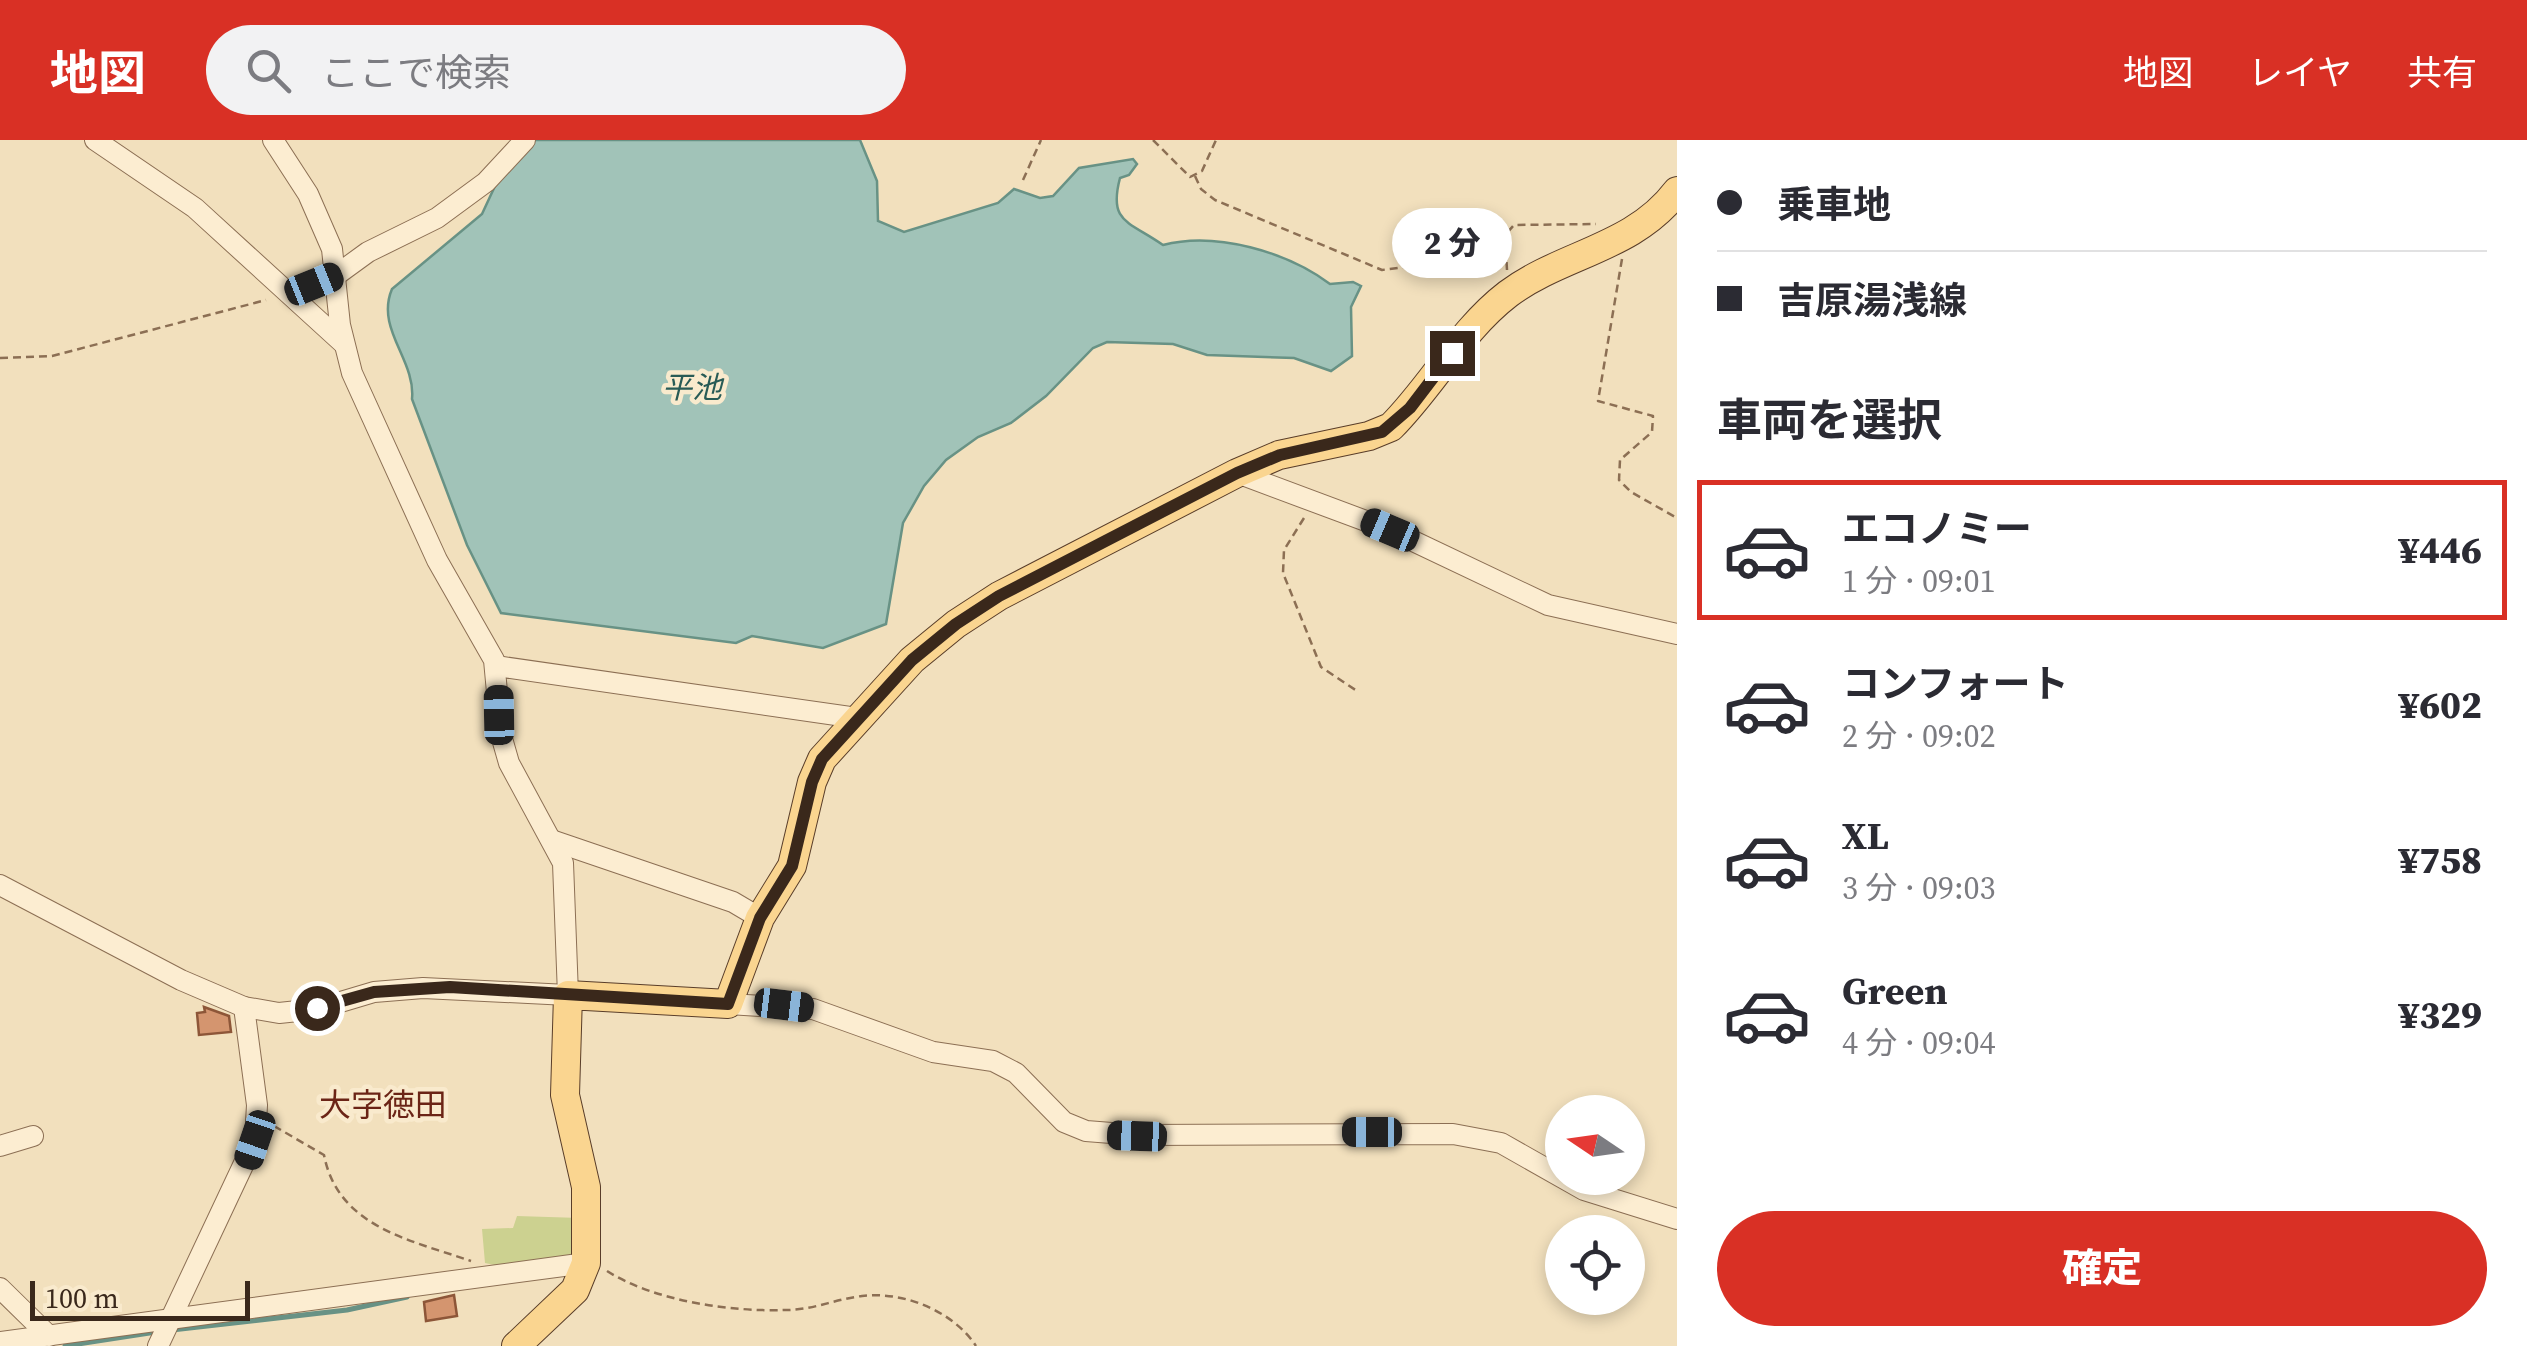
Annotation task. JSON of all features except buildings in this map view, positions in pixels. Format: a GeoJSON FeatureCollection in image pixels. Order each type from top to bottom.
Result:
{"type":"FeatureCollection","features":[{"type":"Feature","properties":{"kind":"main road"},"geometry":{"type":"LineString","coordinates":[[516,1346],[575,1290],[586,1258],[586,1187],[565,1095],[568,995],[728,1004],[760,918],[792,866],[818,768],[857,718],[912,660],[956,624],[1237,473],[1280,455],[1369,436],[1391,427],[1474,326],[1512,292],[1626,238],[1671,207]]}},
{"type":"Feature","properties":{"kind":"street"},"geometry":{"type":"LineString","coordinates":[[96,140],[195,208],[344,344]]}},
{"type":"Feature","properties":{"kind":"street"},"geometry":{"type":"LineString","coordinates":[[0,885],[181,980],[244,1006],[279,1013],[317,1008],[374,992],[450,987],[568,995],[564,877],[554,841],[509,763],[501,735],[496,666],[437,560],[352,373],[344,344],[336,276],[320,217],[273,140]]}},
{"type":"Feature","properties":{"kind":"street"},"geometry":{"type":"LineString","coordinates":[[292,293],[336,276],[368,252],[454,207],[486,182],[525,140]]}},
{"type":"Feature","properties":{"kind":"street"},"geometry":{"type":"LineString","coordinates":[[1237,473],[1314,499],[1548,605],[1677,634]]}},
{"type":"Feature","properties":{"kind":"street"},"geometry":{"type":"LineString","coordinates":[[496,666],[857,718]]}},
{"type":"Feature","properties":{"kind":"street"},"geometry":{"type":"LineString","coordinates":[[554,841],[733,902],[760,918]]}},
{"type":"Feature","properties":{"kind":"street"},"geometry":{"type":"LineString","coordinates":[[728,1004],[813,1009],[933,1052],[1007,1066],[1052,1112],[1086,1131],[1137,1136],[1453,1134],[1500,1143],[1584,1190],[1677,1220]]}},
{"type":"Feature","properties":{"kind":"street"},"geometry":{"type":"LineString","coordinates":[[158,1346],[248,1159],[258,1123],[244,1006]]}},
{"type":"Feature","properties":{"kind":"street"},"geometry":{"type":"LineString","coordinates":[[0,1146],[33,1136]]}},
{"type":"Feature","properties":{"kind":"street"},"geometry":{"type":"LineString","coordinates":[[0,1342],[586,1258]]}},
{"type":"Feature","properties":{"kind":"street"},"geometry":{"type":"LineString","coordinates":[[0,1288],[49,1336]]}},
{"type":"Feature","properties":{"kind":"path"},"geometry":{"type":"LineString","coordinates":[[1023,180],[1041,140]]}},
{"type":"Feature","properties":{"kind":"path"},"geometry":{"type":"LineString","coordinates":[[1153,140],[1184,175],[1195,176],[1202,171],[1216,140]]}},
{"type":"Feature","properties":{"kind":"path"},"geometry":{"type":"LineString","coordinates":[[1195,176],[1201,189],[1215,200],[1372,268],[1401,270],[1505,235]]}},
{"type":"Feature","properties":{"kind":"path"},"geometry":{"type":"LineString","coordinates":[[1512,292],[1505,235],[1510,227],[1530,222],[1604,224]]}},
{"type":"Feature","properties":{"kind":"path"},"geometry":{"type":"LineString","coordinates":[[1622,260],[1598,401],[1653,416],[1655,428],[1624,454],[1617,473],[1625,488],[1677,518]]}},
{"type":"Feature","properties":{"kind":"path"},"geometry":{"type":"LineString","coordinates":[[0,358],[52,356],[292,293]]}},
{"type":"Feature","properties":{"kind":"path"},"geometry":{"type":"LineString","coordinates":[[1314,499],[1284,550],[1283,572],[1321,667],[1357,691]]}},
{"type":"Feature","properties":{"kind":"path"},"geometry":{"type":"LineString","coordinates":[[258,1123],[280,1128],[324,1155],[330,1182],[350,1207],[384,1233],[476,1263]]}},
{"type":"Feature","properties":{"kind":"path"},"geometry":{"type":"LineString","coordinates":[[586,1258],[625,1282],[692,1300],[788,1310],[876,1295],[924,1306],[962,1325],[976,1346]]}},
{"type":"Feature","properties":{"kind":"green space"},"geometry":{"type":"Polygon","coordinates":[[[517,1216],[580,1218],[576,1259],[513,1269],[485,1263],[482,1229],[513,1228],[517,1216]]]}},
{"type":"Feature","properties":{"kind":"water","name":"平池"},"geometry":{"type":"Polygon","coordinates":[[[535,140],[860,140],[877,181],[878,221],[904,232],[998,203],[1014,189],[1040,198],[1053,196],[1079,168],[1133,159],[1137,164],[1129,175],[1120,178],[1119,213],[1163,245],[1205,241],[1250,247],[1293,262],[1330,284],[1353,282],[1361,286],[1351,307],[1352,356],[1331,371],[1294,358],[1207,355],[1173,344],[1107,342],[1093,348],[1046,396],[1011,423],[978,437],[946,460],[924,486],[903,523],[886,624],[823,648],[752,636],[736,643],[501,613],[467,545],[412,399],[412,385],[392,331],[388,304],[392,289],[482,214],[502,171],[535,140]]]}},
{"type":"Feature","properties":{"kind":"waterway"},"geometry":{"type":"LineString","coordinates":[[172,1330],[347,1310],[407,1297]]}},
{"type":"Feature","properties":{"kind":"waterway"},"geometry":{"type":"LineString","coordinates":[[65,1346],[156,1332]]}},
{"type":"Feature","properties":{"kind":"district","name":"大字徳田"},"geometry":{"type":"Point","coordinates":[383,1105]}},
{"type":"Feature","properties":{"kind":"route"},"geometry":{"type":"LineString","coordinates":[[317,1008],[374,992],[450,987],[728,1004],[760,918],[792,866],[812,782],[822,759],[912,660],[999,596],[1237,473],[1280,455],[1369,436],[1391,427],[1452,353]]}}]}
